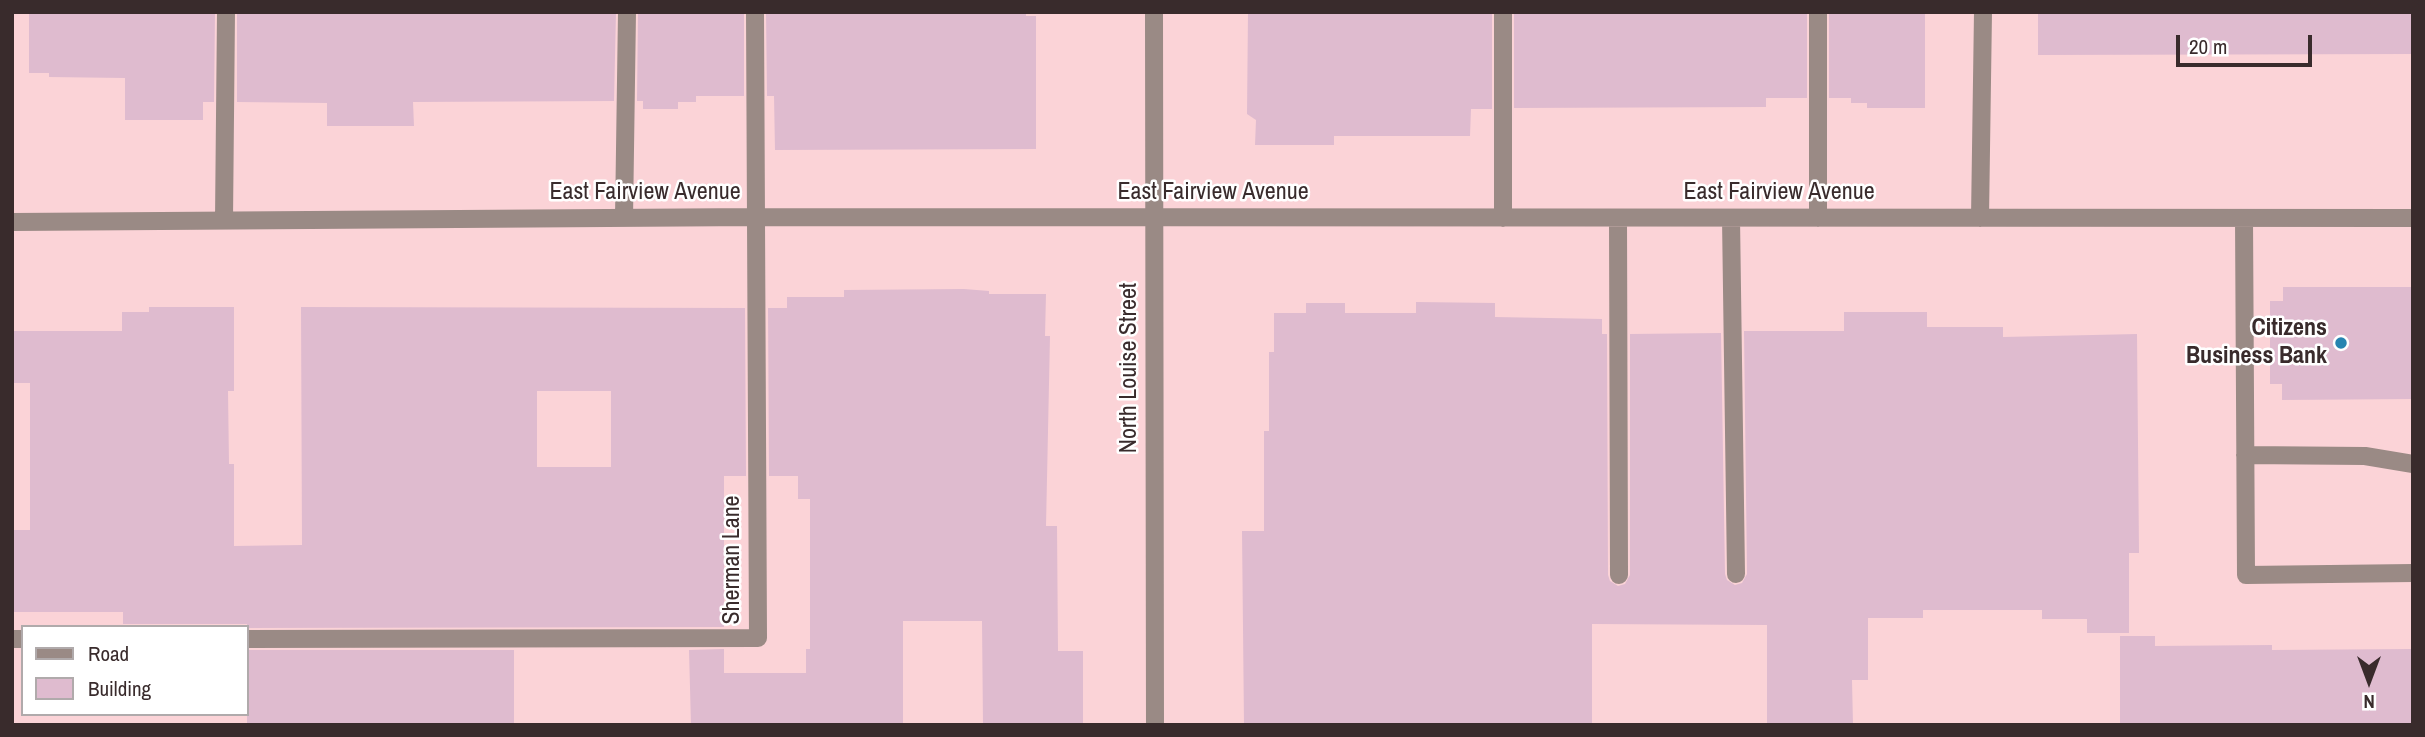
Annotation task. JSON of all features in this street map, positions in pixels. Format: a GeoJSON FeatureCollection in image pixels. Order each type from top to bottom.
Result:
{"type":"FeatureCollection","features":[{"type":"Feature","properties":{"kind":"street"},"geometry":{"type":"LineString","coordinates":[[225,220],[226,12]]}},
{"type":"Feature","properties":{"kind":"street"},"geometry":{"type":"LineString","coordinates":[[624,218],[627,12]]}},
{"type":"Feature","properties":{"kind":"street","name":"Sherman Lane"},"geometry":{"type":"LineString","coordinates":[[248,639],[758,638],[755,12]]}},
{"type":"Feature","properties":{"kind":"street","name":"North Louise Street"},"geometry":{"type":"LineString","coordinates":[[1154,12],[1155,725]]}},
{"type":"Feature","properties":{"kind":"street"},"geometry":{"type":"LineString","coordinates":[[1503,12],[1503,218]]}},
{"type":"Feature","properties":{"kind":"street"},"geometry":{"type":"LineString","coordinates":[[1818,12],[1818,218]]}},
{"type":"Feature","properties":{"kind":"street"},"geometry":{"type":"LineString","coordinates":[[1980,218],[1983,12]]}},
{"type":"Feature","properties":{"kind":"street","name":"East Fairview Avenue"},"geometry":{"type":"LineString","coordinates":[[12,222],[756,217],[2413,218]]}},
{"type":"Feature","properties":{"kind":"street"},"geometry":{"type":"LineString","coordinates":[[1618,218],[1619,575]]}},
{"type":"Feature","properties":{"kind":"street"},"geometry":{"type":"LineString","coordinates":[[1731,218],[1736,575]]}},
{"type":"Feature","properties":{"kind":"street"},"geometry":{"type":"LineString","coordinates":[[2244,218],[2246,575],[2413,573]]}},
{"type":"Feature","properties":{"kind":"street"},"geometry":{"type":"LineString","coordinates":[[2245,455],[2365,456],[2413,464]]}},
{"type":"Feature","properties":{"kind":"building"},"geometry":{"type":"Polygon","coordinates":[[[29,12],[215,12],[214,102],[203,102],[203,120],[125,120],[125,78],[49,77],[49,73],[29,73],[29,12]]]}},
{"type":"Feature","properties":{"kind":"building"},"geometry":{"type":"Polygon","coordinates":[[[237,12],[616,12],[614,101],[413,102],[414,126],[327,126],[327,103],[237,102],[237,12]]]}},
{"type":"Feature","properties":{"kind":"building"},"geometry":{"type":"Polygon","coordinates":[[[638,12],[744,12],[744,96],[696,96],[696,102],[678,102],[678,109],[643,109],[643,101],[637,101],[638,12]]]}},
{"type":"Feature","properties":{"kind":"building"},"geometry":{"type":"Polygon","coordinates":[[[766,12],[1026,12],[1026,16],[1036,16],[1036,149],[775,150],[774,96],[767,96],[766,12]]]}},
{"type":"Feature","properties":{"kind":"building"},"geometry":{"type":"Polygon","coordinates":[[[1248,12],[1492,12],[1492,109],[1471,109],[1470,136],[1334,136],[1334,145],[1255,145],[1256,120],[1247,114],[1248,12]]]}},
{"type":"Feature","properties":{"kind":"building"},"geometry":{"type":"Polygon","coordinates":[[[1514,12],[1807,12],[1807,98],[1766,98],[1766,107],[1514,108],[1514,12]]]}},
{"type":"Feature","properties":{"kind":"building"},"geometry":{"type":"Polygon","coordinates":[[[1829,12],[1925,12],[1925,108],[1867,108],[1867,103],[1851,103],[1851,98],[1829,98],[1829,12]]]}},
{"type":"Feature","properties":{"kind":"building"},"geometry":{"type":"Polygon","coordinates":[[[2038,12],[2413,12],[2413,54],[2038,55],[2038,12]]]}},
{"type":"Feature","properties":{"kind":"building","name":"Citizens Business Bank"},"geometry":{"type":"Polygon","coordinates":[[[2283,287],[2413,287],[2413,399],[2282,400],[2282,384],[2270,384],[2270,301],[2283,301],[2283,287]]]}},
{"type":"Feature","properties":{"kind":"building"},"geometry":{"type":"Polygon","coordinates":[[[844,290],[989,291],[989,294],[1046,294],[1045,336],[1050,336],[1046,526],[1057,526],[1058,651],[1083,651],[1083,725],[983,725],[982,621],[903,621],[903,725],[691,725],[689,650],[724,649],[724,673],[806,673],[806,649],[810,649],[810,499],[798,499],[798,476],[769,476],[768,308],[787,308],[787,297],[844,297],[844,290]]]}},
{"type":"Feature","properties":{"kind":"building"},"geometry":{"type":"Polygon","coordinates":[[[1416,302],[1495,303],[1495,317],[1602,319],[1602,334],[1607,334],[1608,575],[1610,581],[1618,586],[1625,584],[1630,575],[1630,334],[1721,333],[1725,574],[1727,580],[1735,585],[1742,583],[1747,574],[1744,331],[1844,331],[1844,312],[1927,312],[1927,327],[2003,327],[2003,337],[2137,334],[2139,553],[2129,553],[2129,633],[2087,633],[2087,619],[2042,619],[2042,610],[1923,610],[1923,618],[1868,618],[1868,680],[1852,680],[1853,725],[1767,725],[1767,625],[1592,624],[1592,725],[1244,725],[1242,531],[1264,531],[1264,431],[1269,431],[1269,352],[1274,352],[1274,313],[1306,313],[1306,303],[1345,303],[1345,313],[1416,313],[1416,302]]]}},
{"type":"Feature","properties":{"kind":"building"},"geometry":{"type":"Polygon","coordinates":[[[149,307],[234,307],[234,391],[228,391],[229,464],[234,464],[234,546],[302,545],[301,307],[745,308],[746,476],[724,476],[724,627],[248,628],[247,624],[123,624],[123,612],[12,612],[12,530],[30,530],[30,383],[12,383],[12,331],[122,331],[122,312],[149,312],[149,307]],[[537,391],[537,467],[611,467],[611,391],[537,391]]]}},
{"type":"Feature","properties":{"kind":"building"},"geometry":{"type":"Polygon","coordinates":[[[2120,636],[2155,636],[2155,646],[2272,645],[2272,650],[2413,649],[2413,725],[2120,725],[2120,636]]]}},
{"type":"Feature","properties":{"kind":"building"},"geometry":{"type":"Polygon","coordinates":[[[248,650],[514,650],[514,725],[247,725],[248,650]]]}},
{"type":"Feature","properties":{"kind":"place","name":"Citizens Business Bank"},"geometry":{"type":"Point","coordinates":[2341,343]}}]}
